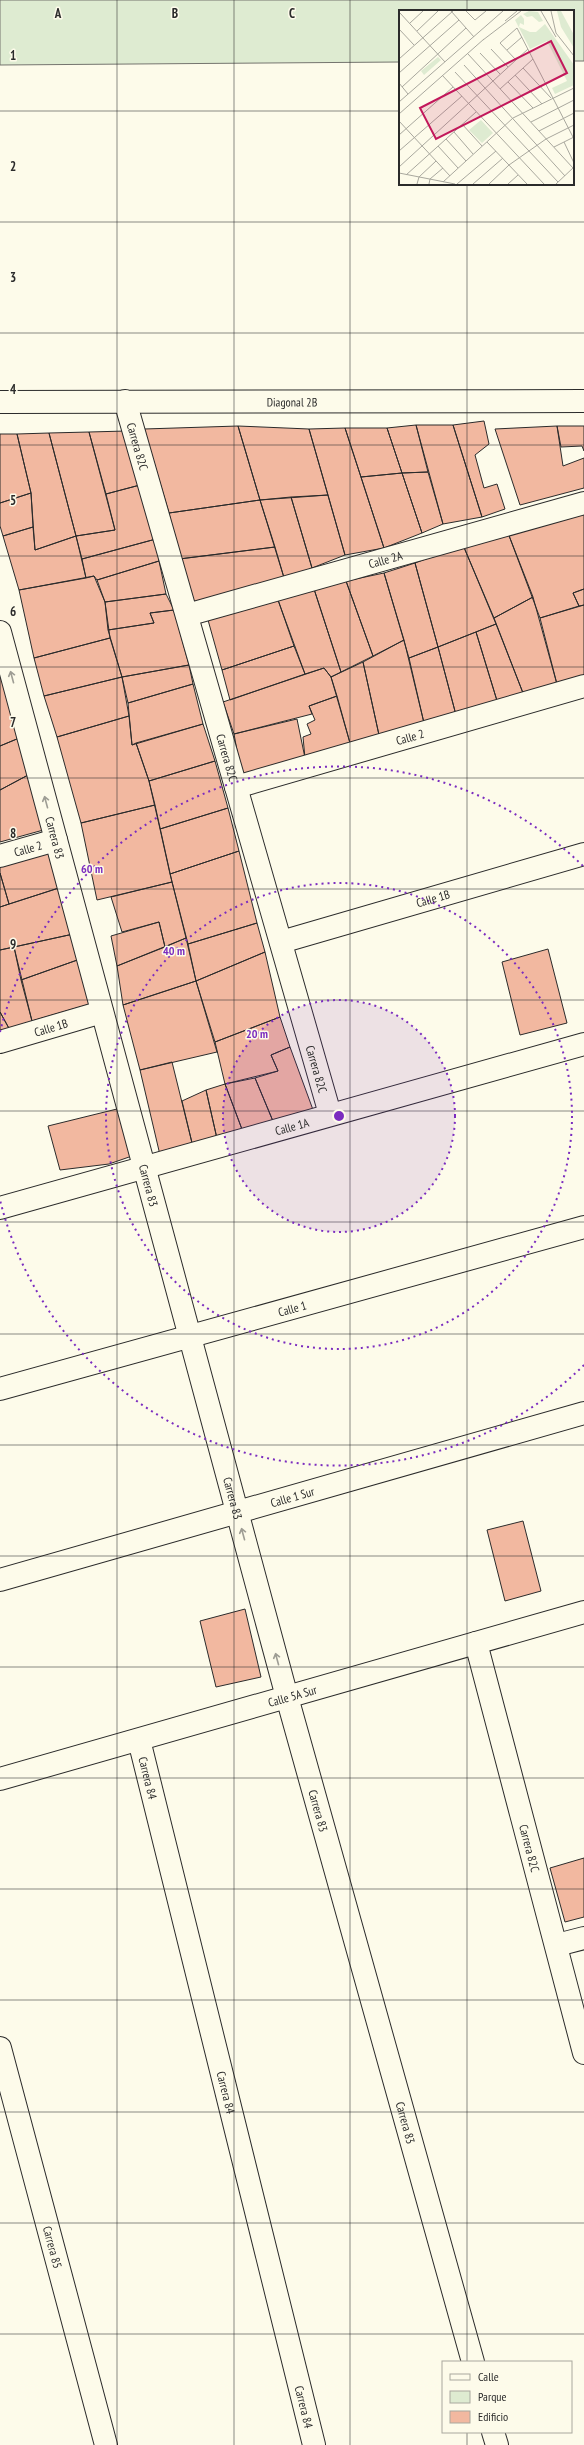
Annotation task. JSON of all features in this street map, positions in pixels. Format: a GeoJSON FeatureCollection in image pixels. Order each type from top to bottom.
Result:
{"type":"FeatureCollection","features":[{"type":"Feature","properties":{"kind":"street","name":"Carrera 82C"},"geometry":{"type":"LineString","coordinates":[[125,401],[330,1114]]}},
{"type":"Feature","properties":{"kind":"street","name":"Diagonal 2B"},"geometry":{"type":"LineString","coordinates":[[0,402],[584,401]]}},
{"type":"Feature","properties":{"kind":"street","name":"Calle 2A"},"geometry":{"type":"LineString","coordinates":[[187,615],[584,503]]}},
{"type":"Feature","properties":{"kind":"street","name":"Carrera 83"},"geometry":{"type":"LineString","coordinates":[[0,632],[3,656],[56,840],[287,1697],[473,2361]]}},
{"type":"Feature","properties":{"kind":"street","name":"Calle 2"},"geometry":{"type":"LineString","coordinates":[[236,787],[584,686]]}},
{"type":"Feature","properties":{"kind":"street","name":"Calle 2"},"geometry":{"type":"LineString","coordinates":[[0,856],[56,840]]}},
{"type":"Feature","properties":{"kind":"street","name":"Calle 1B"},"geometry":{"type":"LineString","coordinates":[[280,942],[584,854]]}},
{"type":"Feature","properties":{"kind":"street","name":"Calle 1B"},"geometry":{"type":"LineString","coordinates":[[0,1042],[102,1012]]}},
{"type":"Feature","properties":{"kind":"street","name":"Calle 1A"},"geometry":{"type":"LineString","coordinates":[[0,1208],[330,1114],[584,1044]]}},
{"type":"Feature","properties":{"kind":"street","name":"Calle 1"},"geometry":{"type":"LineString","coordinates":[[0,1389],[584,1227]]}},
{"type":"Feature","properties":{"kind":"street","name":"Calle 1 Sur"},"geometry":{"type":"LineString","coordinates":[[0,1580],[584,1413]]}},
{"type":"Feature","properties":{"kind":"street","name":"Calle 5A Sur"},"geometry":{"type":"LineString","coordinates":[[0,1779],[584,1612]]}},
{"type":"Feature","properties":{"kind":"street","name":"Carrera 82C"},"geometry":{"type":"LineString","coordinates":[[476,1643],[557,1945],[584,2053]]}},
{"type":"Feature","properties":{"kind":"street","name":"Carrera 84"},"geometry":{"type":"LineString","coordinates":[[139,1740],[314,2445]]}},
{"type":"Feature","properties":{"kind":"street"},"geometry":{"type":"LineString","coordinates":[[557,1945],[584,1938]]}},
{"type":"Feature","properties":{"kind":"street","name":"Carrera 85"},"geometry":{"type":"LineString","coordinates":[[0,2048],[106,2445]]}},
{"type":"Feature","properties":{"kind":"street"},"geometry":{"type":"LineString","coordinates":[[493,2433],[497,2445]]}},
{"type":"Feature","properties":{"kind":"green space"},"geometry":{"type":"Polygon","coordinates":[[[0,0],[584,0],[584,61],[574,61],[574,10],[399,10],[399,62],[0,65],[0,0]]]}},
{"type":"Feature","properties":{"kind":"building"},"geometry":{"type":"Polygon","coordinates":[[[484,421],[489,444],[475,455],[484,488],[497,484],[505,509],[482,517],[453,425],[484,421]]]}},
{"type":"Feature","properties":{"kind":"building"},"geometry":{"type":"Polygon","coordinates":[[[416,425],[453,425],[482,517],[443,524],[416,425]]]}},
{"type":"Feature","properties":{"kind":"building"},"geometry":{"type":"Polygon","coordinates":[[[416,425],[428,472],[402,473],[387,428],[416,425]]]}},
{"type":"Feature","properties":{"kind":"building"},"geometry":{"type":"Polygon","coordinates":[[[238,426],[260,500],[169,513],[144,429],[238,426]]]}},
{"type":"Feature","properties":{"kind":"building"},"geometry":{"type":"Polygon","coordinates":[[[238,426],[309,429],[328,495],[260,500],[238,426]]]}},
{"type":"Feature","properties":{"kind":"building"},"geometry":{"type":"Polygon","coordinates":[[[557,426],[584,426],[584,451],[582,446],[561,447],[557,426]]]}},
{"type":"Feature","properties":{"kind":"building"},"geometry":{"type":"Polygon","coordinates":[[[557,426],[563,466],[584,458],[584,488],[520,505],[495,429],[557,426]]]}},
{"type":"Feature","properties":{"kind":"building"},"geometry":{"type":"Polygon","coordinates":[[[345,428],[384,548],[345,555],[309,429],[345,428]]]}},
{"type":"Feature","properties":{"kind":"building"},"geometry":{"type":"Polygon","coordinates":[[[345,428],[387,428],[402,473],[361,477],[345,428]]]}},
{"type":"Feature","properties":{"kind":"building"},"geometry":{"type":"Polygon","coordinates":[[[126,431],[140,485],[106,494],[89,432],[126,431]]]}},
{"type":"Feature","properties":{"kind":"building"},"geometry":{"type":"Polygon","coordinates":[[[89,432],[115,530],[76,536],[49,433],[89,432]]]}},
{"type":"Feature","properties":{"kind":"building"},"geometry":{"type":"Polygon","coordinates":[[[49,433],[76,536],[35,550],[31,493],[17,434],[49,433]]]}},
{"type":"Feature","properties":{"kind":"building"},"geometry":{"type":"Polygon","coordinates":[[[0,434],[17,434],[31,493],[0,503],[0,434]]]}},
{"type":"Feature","properties":{"kind":"building"},"geometry":{"type":"Polygon","coordinates":[[[428,472],[443,524],[422,533],[402,473],[428,472]]]}},
{"type":"Feature","properties":{"kind":"building"},"geometry":{"type":"Polygon","coordinates":[[[402,473],[422,533],[384,548],[361,477],[402,473]]]}},
{"type":"Feature","properties":{"kind":"building"},"geometry":{"type":"Polygon","coordinates":[[[140,485],[156,539],[82,559],[76,536],[115,530],[106,494],[140,485]]]}},
{"type":"Feature","properties":{"kind":"building"},"geometry":{"type":"Polygon","coordinates":[[[31,493],[33,527],[3,536],[0,526],[0,503],[31,493]]]}},
{"type":"Feature","properties":{"kind":"building"},"geometry":{"type":"Polygon","coordinates":[[[328,495],[345,555],[312,568],[291,497],[328,495]]]}},
{"type":"Feature","properties":{"kind":"building"},"geometry":{"type":"Polygon","coordinates":[[[291,497],[312,568],[285,581],[260,500],[291,497]]]}},
{"type":"Feature","properties":{"kind":"building"},"geometry":{"type":"Polygon","coordinates":[[[260,500],[275,547],[179,559],[169,513],[260,500]]]}},
{"type":"Feature","properties":{"kind":"building"},"geometry":{"type":"Polygon","coordinates":[[[584,512],[584,589],[573,593],[579,606],[540,618],[508,533],[584,512]]]}},
{"type":"Feature","properties":{"kind":"building"},"geometry":{"type":"Polygon","coordinates":[[[33,527],[35,550],[76,536],[86,578],[19,590],[3,536],[33,527]]]}},
{"type":"Feature","properties":{"kind":"building"},"geometry":{"type":"Polygon","coordinates":[[[508,533],[533,597],[494,618],[463,545],[508,533]]]}},
{"type":"Feature","properties":{"kind":"building"},"geometry":{"type":"Polygon","coordinates":[[[156,539],[159,561],[97,580],[94,576],[86,578],[82,559],[156,539]]]}},
{"type":"Feature","properties":{"kind":"building"},"geometry":{"type":"Polygon","coordinates":[[[463,545],[496,624],[438,647],[415,563],[463,545]]]}},
{"type":"Feature","properties":{"kind":"building"},"geometry":{"type":"Polygon","coordinates":[[[275,547],[285,581],[192,606],[179,559],[275,547]]]}},
{"type":"Feature","properties":{"kind":"building"},"geometry":{"type":"Polygon","coordinates":[[[159,561],[166,594],[105,602],[97,580],[159,561]]]}},
{"type":"Feature","properties":{"kind":"building"},"geometry":{"type":"Polygon","coordinates":[[[415,563],[438,647],[409,658],[384,573],[415,563]]]}},
{"type":"Feature","properties":{"kind":"building"},"geometry":{"type":"Polygon","coordinates":[[[384,573],[404,640],[373,656],[346,581],[384,573]]]}},
{"type":"Feature","properties":{"kind":"building"},"geometry":{"type":"Polygon","coordinates":[[[94,576],[105,602],[110,638],[34,658],[19,590],[94,576]]]}},
{"type":"Feature","properties":{"kind":"building"},"geometry":{"type":"Polygon","coordinates":[[[346,581],[373,656],[341,672],[314,589],[346,581]]]}},
{"type":"Feature","properties":{"kind":"building"},"geometry":{"type":"Polygon","coordinates":[[[314,589],[341,672],[331,677],[324,668],[305,674],[278,600],[314,589]]]}},
{"type":"Feature","properties":{"kind":"building"},"geometry":{"type":"Polygon","coordinates":[[[584,589],[584,605],[579,606],[573,593],[584,589]]]}},
{"type":"Feature","properties":{"kind":"building"},"geometry":{"type":"Polygon","coordinates":[[[166,594],[174,610],[150,613],[154,623],[108,630],[105,602],[166,594]]]}},
{"type":"Feature","properties":{"kind":"building"},"geometry":{"type":"Polygon","coordinates":[[[277,597],[294,646],[222,670],[208,620],[277,597]]]}},
{"type":"Feature","properties":{"kind":"building"},"geometry":{"type":"Polygon","coordinates":[[[533,597],[558,688],[523,693],[494,618],[533,597]]]}},
{"type":"Feature","properties":{"kind":"building"},"geometry":{"type":"Polygon","coordinates":[[[584,605],[584,680],[558,688],[540,618],[584,605]]]}},
{"type":"Feature","properties":{"kind":"building"},"geometry":{"type":"Polygon","coordinates":[[[174,610],[189,665],[122,677],[108,630],[154,623],[150,613],[174,610]]]}},
{"type":"Feature","properties":{"kind":"building"},"geometry":{"type":"Polygon","coordinates":[[[496,624],[523,693],[498,704],[476,632],[496,624]]]}},
{"type":"Feature","properties":{"kind":"building"},"geometry":{"type":"Polygon","coordinates":[[[476,632],[498,704],[456,715],[438,647],[476,632]]]}},
{"type":"Feature","properties":{"kind":"building"},"geometry":{"type":"Polygon","coordinates":[[[110,638],[122,677],[44,696],[34,658],[110,638]]]}},
{"type":"Feature","properties":{"kind":"building"},"geometry":{"type":"Polygon","coordinates":[[[404,640],[424,723],[379,735],[363,662],[404,640]]]}},
{"type":"Feature","properties":{"kind":"building"},"geometry":{"type":"Polygon","coordinates":[[[294,646],[305,674],[230,700],[222,670],[294,646]]]}},
{"type":"Feature","properties":{"kind":"building"},"geometry":{"type":"Polygon","coordinates":[[[438,647],[456,715],[424,723],[409,658],[438,647]]]}},
{"type":"Feature","properties":{"kind":"building"},"geometry":{"type":"Polygon","coordinates":[[[363,662],[379,735],[350,743],[331,677],[363,662]]]}},
{"type":"Feature","properties":{"kind":"building"},"geometry":{"type":"Polygon","coordinates":[[[189,665],[193,684],[128,703],[122,677],[189,665]]]}},
{"type":"Feature","properties":{"kind":"building"},"geometry":{"type":"Polygon","coordinates":[[[324,668],[331,677],[337,696],[309,706],[312,714],[234,734],[223,702],[324,668]]]}},
{"type":"Feature","properties":{"kind":"building"},"geometry":{"type":"Polygon","coordinates":[[[3,674],[24,736],[0,746],[0,675],[3,674]]]}},
{"type":"Feature","properties":{"kind":"building"},"geometry":{"type":"Polygon","coordinates":[[[122,677],[129,716],[57,737],[44,696],[122,677]]]}},
{"type":"Feature","properties":{"kind":"building"},"geometry":{"type":"Polygon","coordinates":[[[193,684],[203,724],[132,745],[128,703],[193,684]]]}},
{"type":"Feature","properties":{"kind":"building"},"geometry":{"type":"Polygon","coordinates":[[[337,696],[350,743],[305,758],[303,737],[311,734],[307,724],[315,720],[309,706],[337,696]]]}},
{"type":"Feature","properties":{"kind":"building"},"geometry":{"type":"Polygon","coordinates":[[[129,716],[132,745],[136,743],[149,781],[155,805],[81,823],[57,737],[129,716]]]}},
{"type":"Feature","properties":{"kind":"building"},"geometry":{"type":"Polygon","coordinates":[[[297,719],[305,758],[242,778],[234,734],[297,719]]]}},
{"type":"Feature","properties":{"kind":"building"},"geometry":{"type":"Polygon","coordinates":[[[203,724],[215,761],[149,781],[136,743],[203,724]]]}},
{"type":"Feature","properties":{"kind":"building"},"geometry":{"type":"Polygon","coordinates":[[[24,736],[30,774],[0,790],[0,746],[24,736]]]}},
{"type":"Feature","properties":{"kind":"building"},"geometry":{"type":"Polygon","coordinates":[[[215,761],[228,808],[160,829],[149,781],[215,761]]]}},
{"type":"Feature","properties":{"kind":"building"},"geometry":{"type":"Polygon","coordinates":[[[30,774],[47,829],[0,842],[0,790],[30,774]]]}},
{"type":"Feature","properties":{"kind":"building"},"geometry":{"type":"Polygon","coordinates":[[[155,805],[172,882],[97,900],[81,823],[155,805]]]}},
{"type":"Feature","properties":{"kind":"building"},"geometry":{"type":"Polygon","coordinates":[[[228,808],[239,851],[170,874],[160,829],[228,808]]]}},
{"type":"Feature","properties":{"kind":"building"},"geometry":{"type":"Polygon","coordinates":[[[56,849],[65,886],[9,904],[0,873],[0,861],[56,849]]]}},
{"type":"Feature","properties":{"kind":"building"},"geometry":{"type":"Polygon","coordinates":[[[239,851],[257,923],[188,944],[170,874],[239,851]]]}},
{"type":"Feature","properties":{"kind":"building"},"geometry":{"type":"Polygon","coordinates":[[[0,873],[9,904],[0,907],[0,873]]]}},
{"type":"Feature","properties":{"kind":"building"},"geometry":{"type":"Polygon","coordinates":[[[172,882],[186,938],[165,947],[159,922],[122,932],[111,897],[172,882]]]}},
{"type":"Feature","properties":{"kind":"building"},"geometry":{"type":"Polygon","coordinates":[[[65,886],[78,933],[0,950],[0,907],[65,886]]]}},
{"type":"Feature","properties":{"kind":"building"},"geometry":{"type":"Polygon","coordinates":[[[159,922],[165,947],[117,966],[111,936],[159,922]]]}},
{"type":"Feature","properties":{"kind":"building"},"geometry":{"type":"Polygon","coordinates":[[[257,923],[265,952],[196,981],[188,944],[257,923]]]}},
{"type":"Feature","properties":{"kind":"building"},"geometry":{"type":"Polygon","coordinates":[[[78,933],[83,958],[21,980],[14,947],[78,933]]]}},
{"type":"Feature","properties":{"kind":"building"},"geometry":{"type":"Polygon","coordinates":[[[186,938],[196,981],[123,1005],[117,966],[186,938]]]}},
{"type":"Feature","properties":{"kind":"building"},"geometry":{"type":"Polygon","coordinates":[[[14,947],[32,1021],[11,1032],[0,1012],[0,950],[14,947]]]}},
{"type":"Feature","properties":{"kind":"building"},"geometry":{"type":"Polygon","coordinates":[[[548,949],[567,1023],[520,1035],[502,962],[548,949]]]}},
{"type":"Feature","properties":{"kind":"building"},"geometry":{"type":"Polygon","coordinates":[[[265,952],[280,1017],[215,1042],[196,981],[265,952]]]}},
{"type":"Feature","properties":{"kind":"building"},"geometry":{"type":"Polygon","coordinates":[[[83,958],[97,1002],[32,1021],[21,980],[83,958]]]}},
{"type":"Feature","properties":{"kind":"building"},"geometry":{"type":"Polygon","coordinates":[[[196,981],[217,1052],[140,1070],[123,1005],[196,981]]]}},
{"type":"Feature","properties":{"kind":"building"},"geometry":{"type":"Polygon","coordinates":[[[0,1012],[11,1032],[0,1035],[0,1012]]]}},
{"type":"Feature","properties":{"kind":"building"},"geometry":{"type":"Polygon","coordinates":[[[280,1017],[290,1047],[271,1055],[278,1071],[225,1084],[215,1042],[280,1017]]]}},
{"type":"Feature","properties":{"kind":"building"},"geometry":{"type":"Polygon","coordinates":[[[290,1047],[316,1118],[275,1126],[255,1078],[278,1071],[271,1055],[290,1047]]]}},
{"type":"Feature","properties":{"kind":"building"},"geometry":{"type":"Polygon","coordinates":[[[172,1062],[193,1147],[160,1155],[140,1070],[172,1062]]]}},
{"type":"Feature","properties":{"kind":"building"},"geometry":{"type":"Polygon","coordinates":[[[255,1078],[275,1126],[243,1132],[225,1084],[255,1078]]]}},
{"type":"Feature","properties":{"kind":"building"},"geometry":{"type":"Polygon","coordinates":[[[225,1084],[243,1132],[218,1143],[206,1090],[225,1084]]]}},
{"type":"Feature","properties":{"kind":"building"},"geometry":{"type":"Polygon","coordinates":[[[206,1090],[218,1143],[193,1147],[182,1101],[206,1090]]]}},
{"type":"Feature","properties":{"kind":"building"},"geometry":{"type":"Polygon","coordinates":[[[121,1108],[132,1156],[109,1164],[60,1170],[48,1126],[121,1108]]]}},
{"type":"Feature","properties":{"kind":"building"},"geometry":{"type":"Polygon","coordinates":[[[523,1521],[541,1591],[505,1601],[487,1530],[523,1521]]]}},
{"type":"Feature","properties":{"kind":"building"},"geometry":{"type":"Polygon","coordinates":[[[245,1609],[261,1677],[216,1687],[200,1621],[245,1609]]]}},
{"type":"Feature","properties":{"kind":"building"},"geometry":{"type":"Polygon","coordinates":[[[584,1858],[584,1917],[565,1922],[550,1868],[584,1858]]]}}]}
